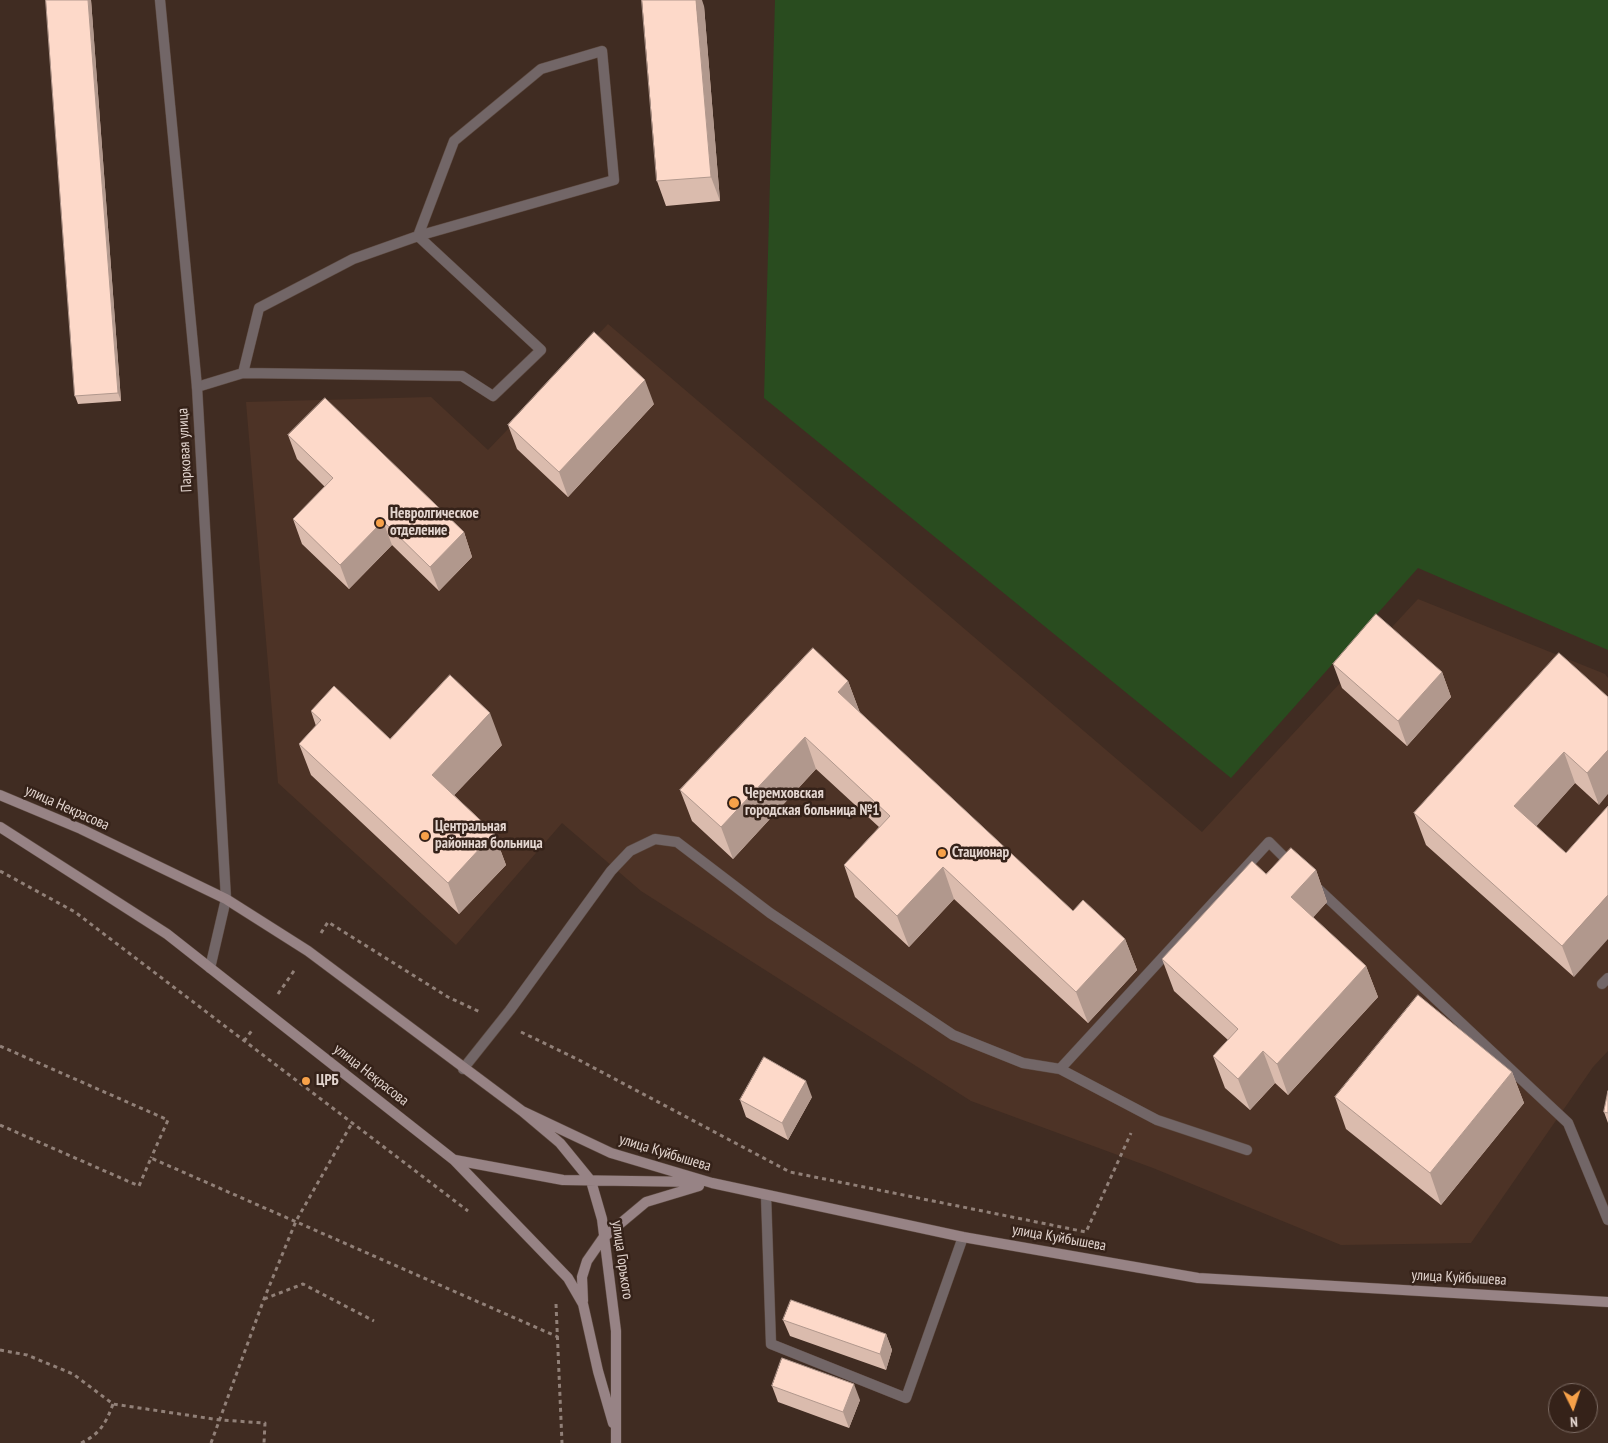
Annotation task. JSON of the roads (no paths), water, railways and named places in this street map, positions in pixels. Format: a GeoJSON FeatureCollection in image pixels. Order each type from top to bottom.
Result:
{"type":"FeatureCollection","features":[{"type":"Feature","properties":{"kind":"street","name":"Парковая улица"},"geometry":{"type":"LineString","coordinates":[[160,0],[197,387],[226,899],[210,968]]}},
{"type":"Feature","properties":{"kind":"street"},"geometry":{"type":"LineString","coordinates":[[243,373],[260,308],[353,259],[418,236],[614,180],[602,51],[540,69],[454,141],[418,236]]}},
{"type":"Feature","properties":{"kind":"street"},"geometry":{"type":"LineString","coordinates":[[197,387],[243,373],[462,376],[493,396],[541,350],[418,236]]}},
{"type":"Feature","properties":{"kind":"street","name":"улица Некрасова"},"geometry":{"type":"LineString","coordinates":[[0,795],[81,829],[226,899],[308,950],[463,1069],[522,1111]]}},
{"type":"Feature","properties":{"kind":"street","name":"улица Некрасова"},"geometry":{"type":"LineString","coordinates":[[0,827],[167,934],[266,1010],[454,1160],[554,1261],[568,1278],[584,1304],[598,1371],[616,1439]]}},
{"type":"Feature","properties":{"kind":"street"},"geometry":{"type":"LineString","coordinates":[[463,1069],[611,871],[630,851],[655,839],[677,842],[770,912],[953,1035],[1023,1063],[1060,1068],[1157,1120],[1247,1150]]}},
{"type":"Feature","properties":{"kind":"street"},"geometry":{"type":"LineString","coordinates":[[1060,1068],[1268,842],[1568,1123],[1608,1220]]}},
{"type":"Feature","properties":{"kind":"street","name":"улица Горького"},"geometry":{"type":"LineString","coordinates":[[522,1111],[560,1143],[591,1182],[602,1219],[616,1331],[616,1439]]}},
{"type":"Feature","properties":{"kind":"street","name":"улица Куйбышева"},"geometry":{"type":"LineString","coordinates":[[522,1111],[611,1153],[712,1183],[963,1237],[1198,1278],[1608,1302]]}},
{"type":"Feature","properties":{"kind":"street"},"geometry":{"type":"LineString","coordinates":[[454,1160],[555,1179],[591,1182],[712,1183]]}},
{"type":"Feature","properties":{"kind":"street"},"geometry":{"type":"LineString","coordinates":[[584,1304],[582,1277],[587,1261],[603,1238],[646,1202],[712,1183]]}},
{"type":"Feature","properties":{"kind":"street"},"geometry":{"type":"LineString","coordinates":[[766,1195],[771,1344],[906,1398],[963,1237]]}},
{"type":"Feature","properties":{"kind":"place","name":"Невролгическое отделение"},"geometry":{"type":"Point","coordinates":[380,523]}},
{"type":"Feature","properties":{"kind":"place","name":"Черемховская городская больница №1"},"geometry":{"type":"Point","coordinates":[734,803]}},
{"type":"Feature","properties":{"kind":"place","name":"Центральная районная больница"},"geometry":{"type":"Point","coordinates":[425,836]}},
{"type":"Feature","properties":{"kind":"place","name":"Стационар"},"geometry":{"type":"Point","coordinates":[942,853]}},
{"type":"Feature","properties":{"kind":"place","name":"ЦРБ"},"geometry":{"type":"Point","coordinates":[306,1081]}}]}
